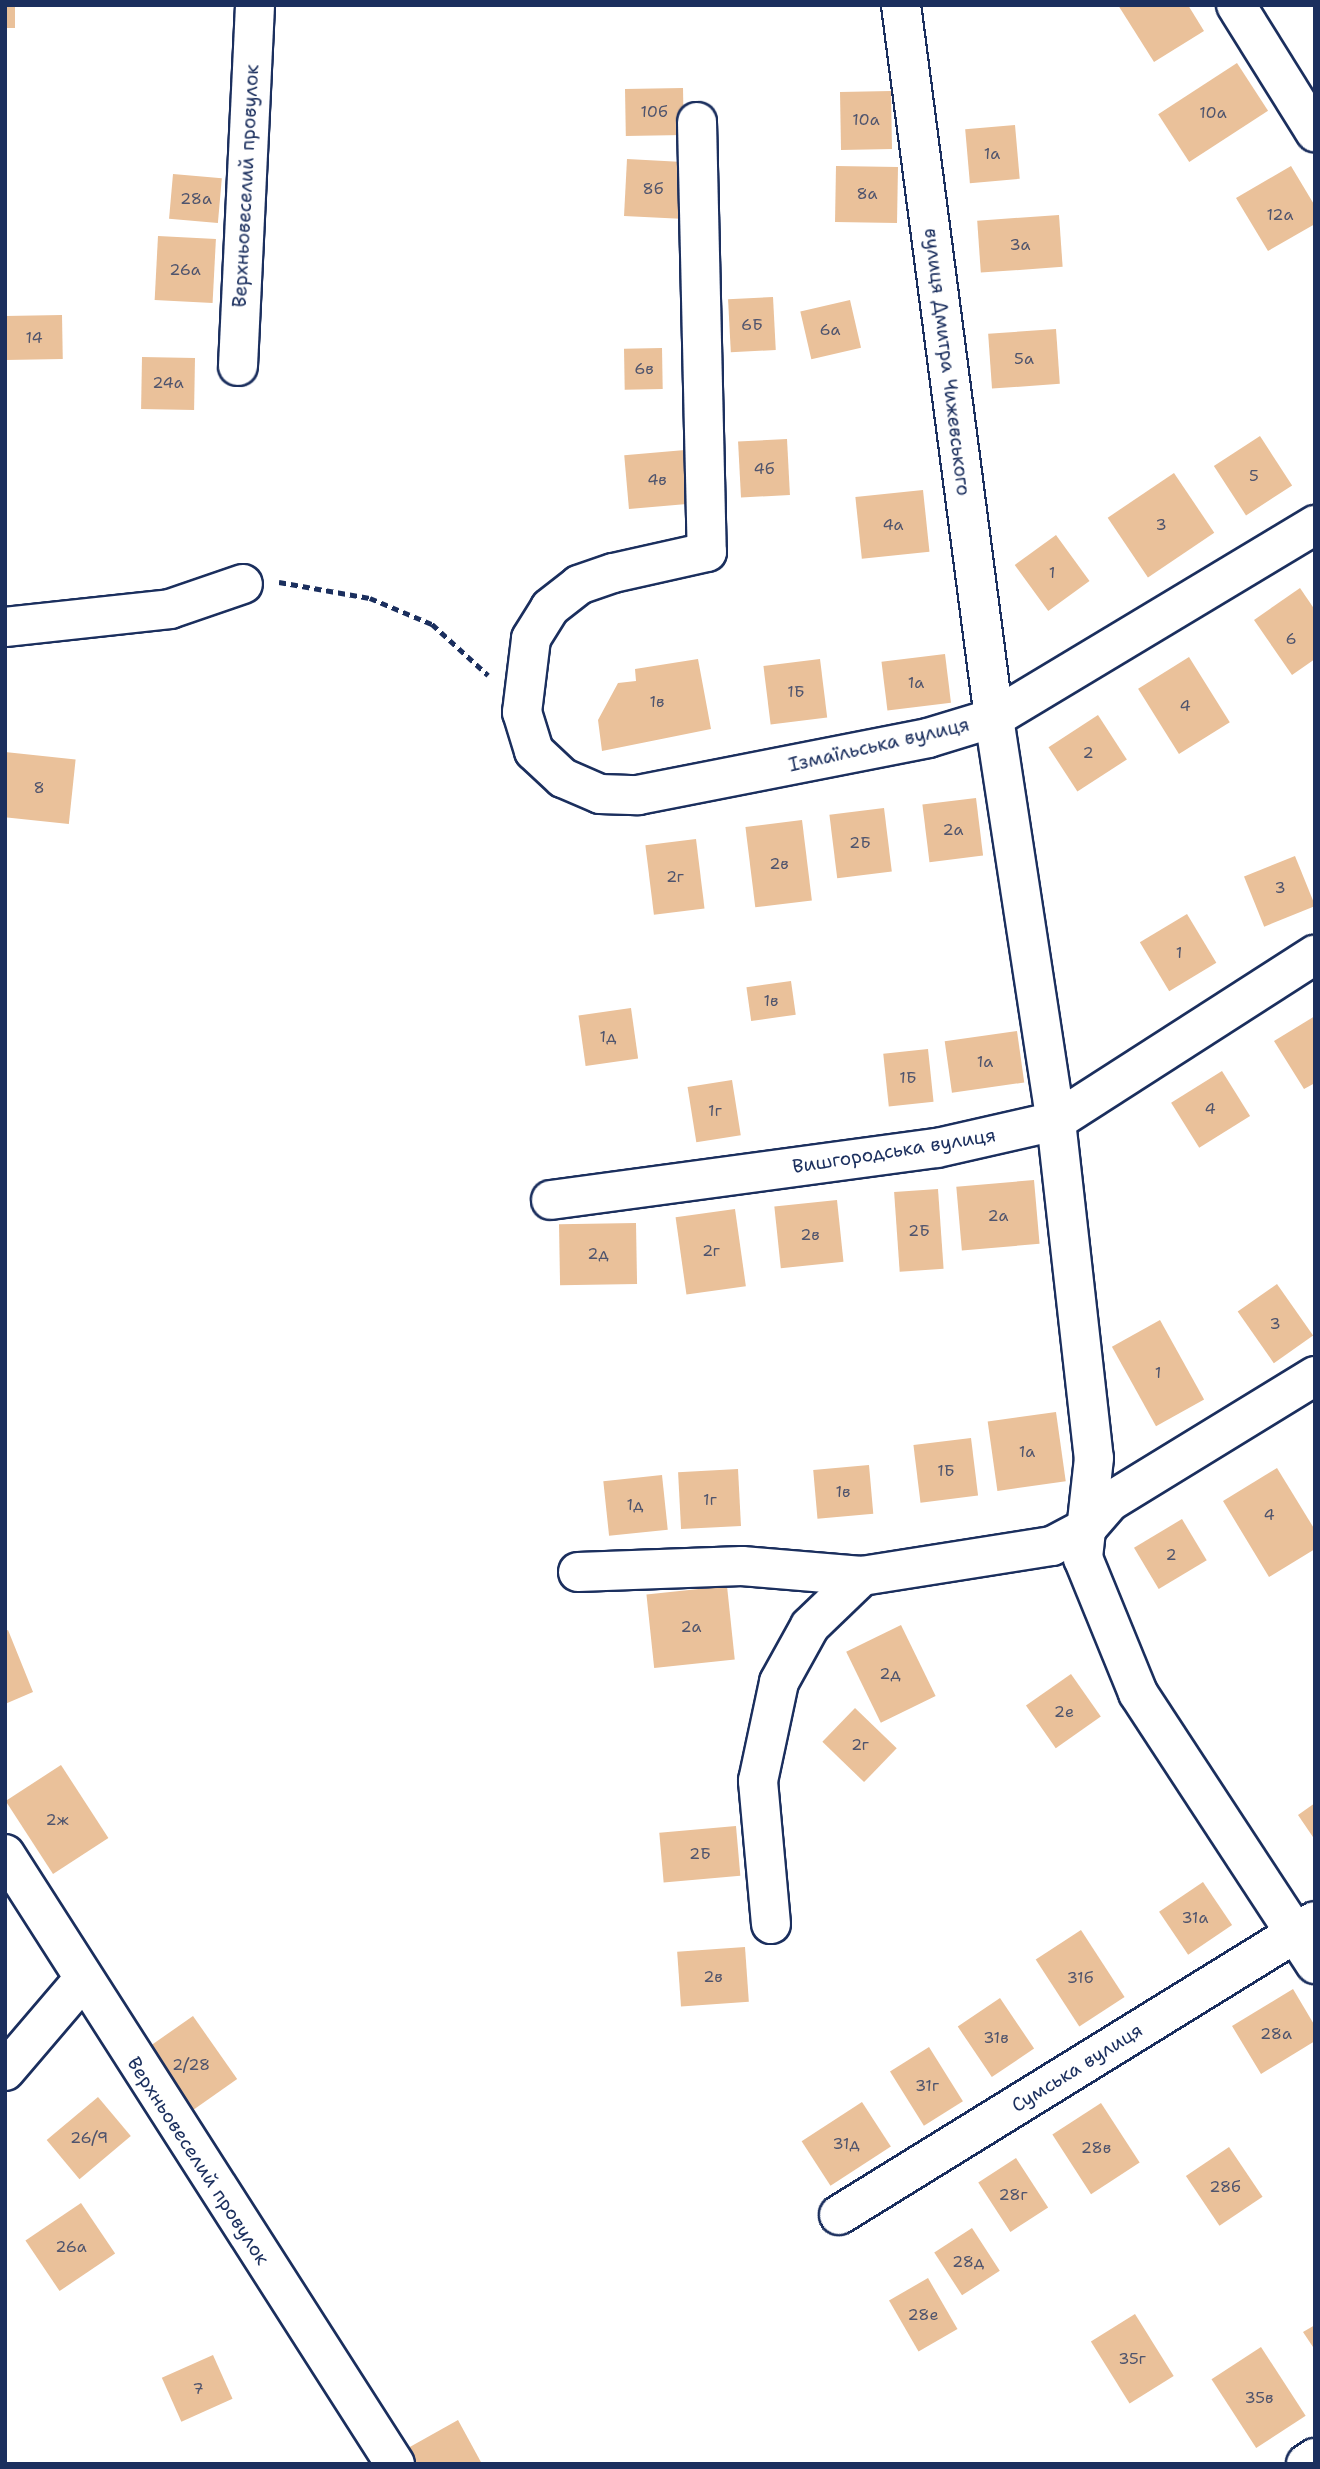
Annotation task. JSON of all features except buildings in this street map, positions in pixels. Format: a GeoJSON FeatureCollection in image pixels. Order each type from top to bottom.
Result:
{"type":"FeatureCollection","features":[{"type":"Feature","properties":{"kind":"street","name":"Верхньовеселий провулок"},"geometry":{"type":"LineString","coordinates":[[238,366],[255,5]]}},
{"type":"Feature","properties":{"kind":"street","name":"вулиця Дмитра Чижевського"},"geometry":{"type":"LineString","coordinates":[[901,5],[994,718],[1056,1121],[1094,1458],[1083,1558],[1092,1588],[1138,1693],[1308,1940]]}},
{"type":"Feature","properties":{"kind":"street"},"geometry":{"type":"LineString","coordinates":[[1236,5],[1309,112]]}},
{"type":"Feature","properties":{"kind":"street"},"geometry":{"type":"LineString","coordinates":[[522,712],[531,639],[551,608],[602,577],[707,552],[697,122]]}},
{"type":"Feature","properties":{"kind":"street","name":"Ізмаїльська вулиця"},"geometry":{"type":"LineString","coordinates":[[522,712],[534,751],[563,778],[600,794],[638,795],[928,738],[994,718],[1315,525]]}},
{"type":"Feature","properties":{"kind":"street"},"geometry":{"type":"LineString","coordinates":[[5,626],[170,609],[243,584]]}},
{"type":"Feature","properties":{"kind":"street","name":"Вишгородська вулиця"},"geometry":{"type":"LineString","coordinates":[[551,1200],[937,1148],[1056,1121],[1315,955]]}},
{"type":"Feature","properties":{"kind":"street"},"geometry":{"type":"LineString","coordinates":[[578,1572],[742,1566],[862,1576],[1052,1546],[1088,1527],[1111,1501],[1315,1376]]}},
{"type":"Feature","properties":{"kind":"street"},"geometry":{"type":"LineString","coordinates":[[771,1924],[758,1781],[779,1682],[810,1626],[862,1576]]}},
{"type":"Feature","properties":{"kind":"street","name":"Верхньовеселий провулок"},"geometry":{"type":"LineString","coordinates":[[5,1854],[81,1982],[395,2464]]}},
{"type":"Feature","properties":{"kind":"street","name":"Сумська вулиця"},"geometry":{"type":"LineString","coordinates":[[839,2215],[1308,1940]]}},
{"type":"Feature","properties":{"kind":"street"},"geometry":{"type":"LineString","coordinates":[[5,2071],[81,1982]]}},
{"type":"Feature","properties":{"kind":"street"},"geometry":{"type":"LineString","coordinates":[[1306,2464],[1315,2458]]}},
{"type":"Feature","properties":{"kind":"path"},"geometry":{"type":"LineString","coordinates":[[243,584],[295,581],[370,598],[432,624],[522,712]]}}]}
